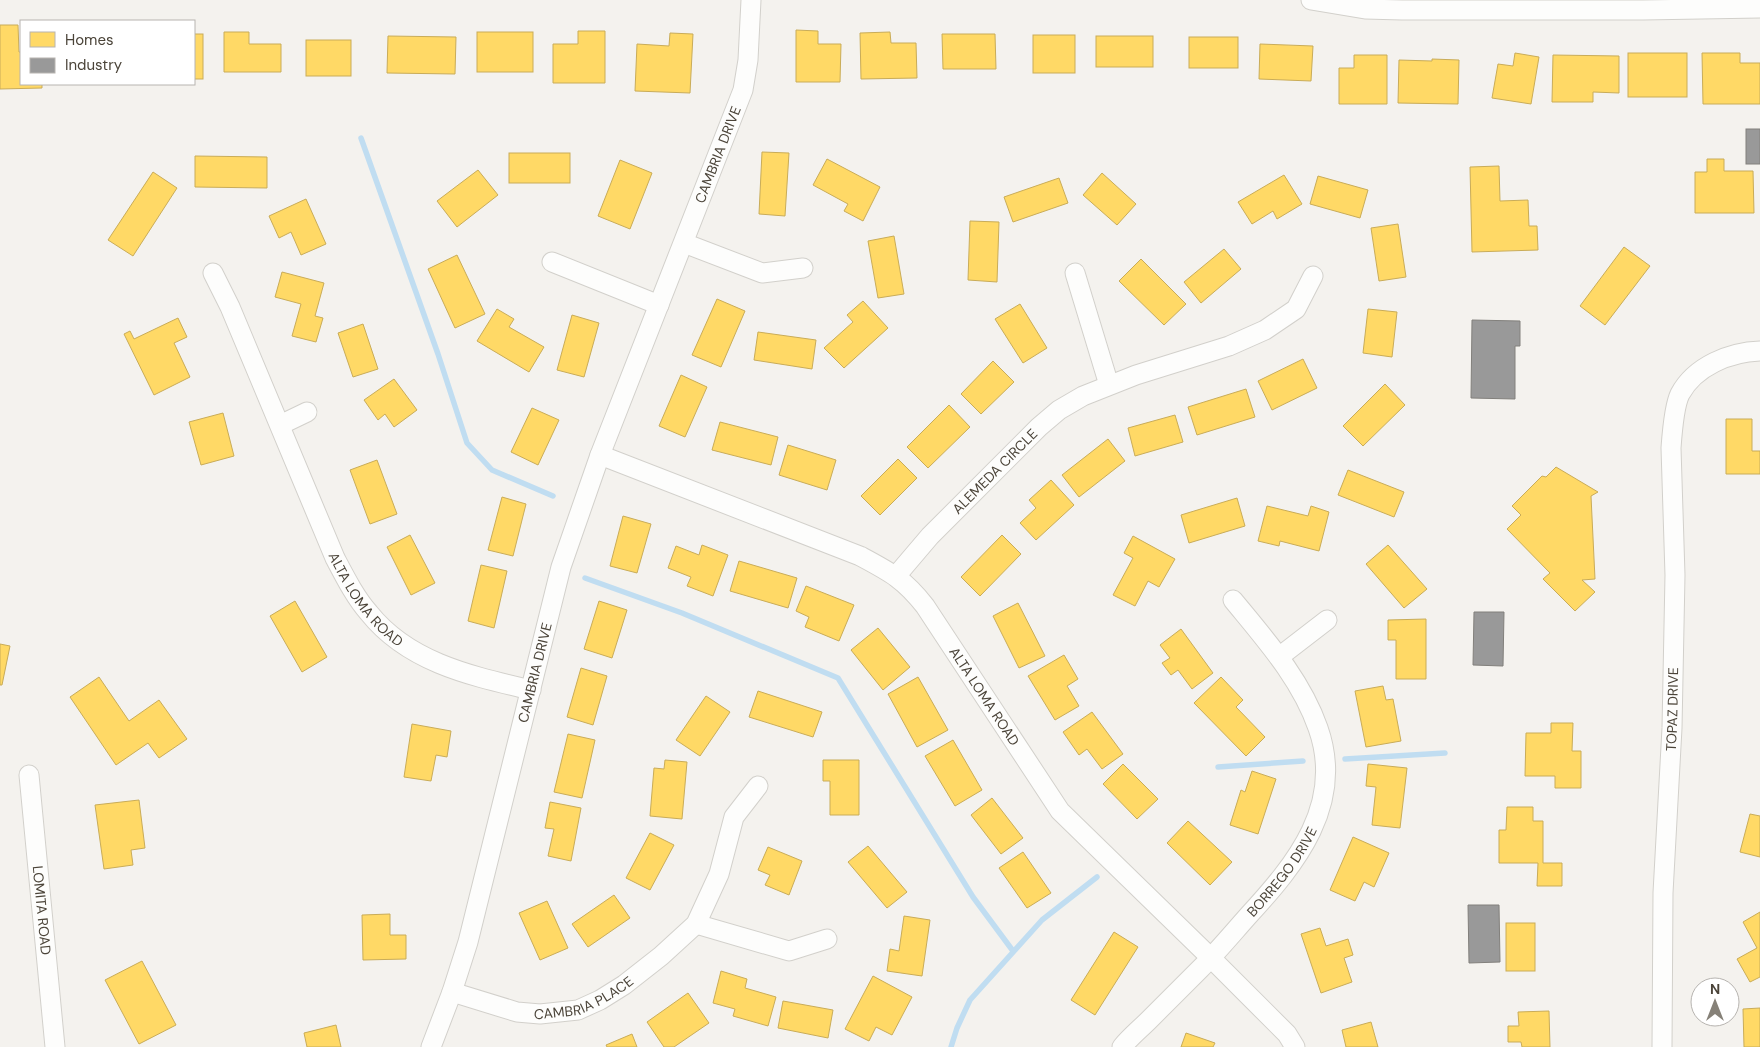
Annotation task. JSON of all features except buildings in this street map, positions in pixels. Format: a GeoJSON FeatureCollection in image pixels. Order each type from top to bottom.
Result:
{"type":"FeatureCollection","features":[{"type":"Feature","properties":{"kind":"street","name":"CAMBRIA DRIVE"},"geometry":{"type":"LineString","coordinates":[[430,1047],[452,992],[468,942],[561,567],[600,456],[743,90],[748,60],[751,0]]}},
{"type":"Feature","properties":{"kind":"street"},"geometry":{"type":"LineString","coordinates":[[1311,0],[1364,9],[1402,10],[1760,8]]}},
{"type":"Feature","properties":{"kind":"street"},"geometry":{"type":"LineString","coordinates":[[684,243],[762,273],[803,268]]}},
{"type":"Feature","properties":{"kind":"street"},"geometry":{"type":"LineString","coordinates":[[552,262],[659,305]]}},
{"type":"Feature","properties":{"kind":"street","name":"ALTA LOMA ROAD"},"geometry":{"type":"LineString","coordinates":[[213,273],[230,307],[335,558],[352,589],[369,614],[412,650],[442,666],[473,676],[531,690]]}},
{"type":"Feature","properties":{"kind":"street"},"geometry":{"type":"LineString","coordinates":[[1075,273],[1108,385]]}},
{"type":"Feature","properties":{"kind":"street","name":"ALEMEDA CIRCLE"},"geometry":{"type":"LineString","coordinates":[[896,576],[930,536],[1039,427],[1059,410],[1083,396],[1136,374],[1229,346],[1265,330],[1296,309],[1313,276]]}},
{"type":"Feature","properties":{"kind":"street","name":"TOPAZ DRIVE"},"geometry":{"type":"LineString","coordinates":[[1662,1047],[1663,894],[1672,728],[1674,584],[1672,429],[1679,396],[1693,377],[1726,357],[1760,351]]}},
{"type":"Feature","properties":{"kind":"street"},"geometry":{"type":"LineString","coordinates":[[280,425],[307,412]]}},
{"type":"Feature","properties":{"kind":"street","name":"ALTA LOMA ROAD"},"geometry":{"type":"LineString","coordinates":[[600,456],[860,556],[896,576],[911,588],[925,606],[1060,811],[1211,958],[1287,1034],[1296,1047]]}},
{"type":"Feature","properties":{"kind":"street","name":"BORREGO DRIVE"},"geometry":{"type":"LineString","coordinates":[[1122,1047],[1211,958],[1285,874],[1299,855],[1321,805],[1326,782],[1324,756],[1318,729],[1303,695],[1278,656],[1233,600]]}},
{"type":"Feature","properties":{"kind":"street"},"geometry":{"type":"LineString","coordinates":[[1278,656],[1327,620]]}},
{"type":"Feature","properties":{"kind":"street","name":"LOMITA ROAD"},"geometry":{"type":"LineString","coordinates":[[29,775],[55,1047]]}},
{"type":"Feature","properties":{"kind":"street","name":"CAMBRIA PLACE"},"geometry":{"type":"LineString","coordinates":[[452,992],[517,1012],[540,1014],[578,1010],[600,1000],[624,985],[696,924],[719,874],[734,817],[758,786]]}},
{"type":"Feature","properties":{"kind":"street"},"geometry":{"type":"LineString","coordinates":[[696,924],[789,951],[827,940]]}},
{"type":"Feature","properties":{"kind":"waterway"},"geometry":{"type":"LineString","coordinates":[[361,138],[438,354],[467,443],[492,470],[553,496]]}},
{"type":"Feature","properties":{"kind":"waterway"},"geometry":{"type":"LineString","coordinates":[[585,578],[682,613],[838,678],[973,897],[1013,951]]}},
{"type":"Feature","properties":{"kind":"waterway"},"geometry":{"type":"LineString","coordinates":[[1345,759],[1445,753]]}},
{"type":"Feature","properties":{"kind":"waterway"},"geometry":{"type":"LineString","coordinates":[[1218,767],[1303,761]]}},
{"type":"Feature","properties":{"kind":"waterway"},"geometry":{"type":"LineString","coordinates":[[951,1047],[957,1028],[970,1000],[1042,920],[1097,877]]}}]}
